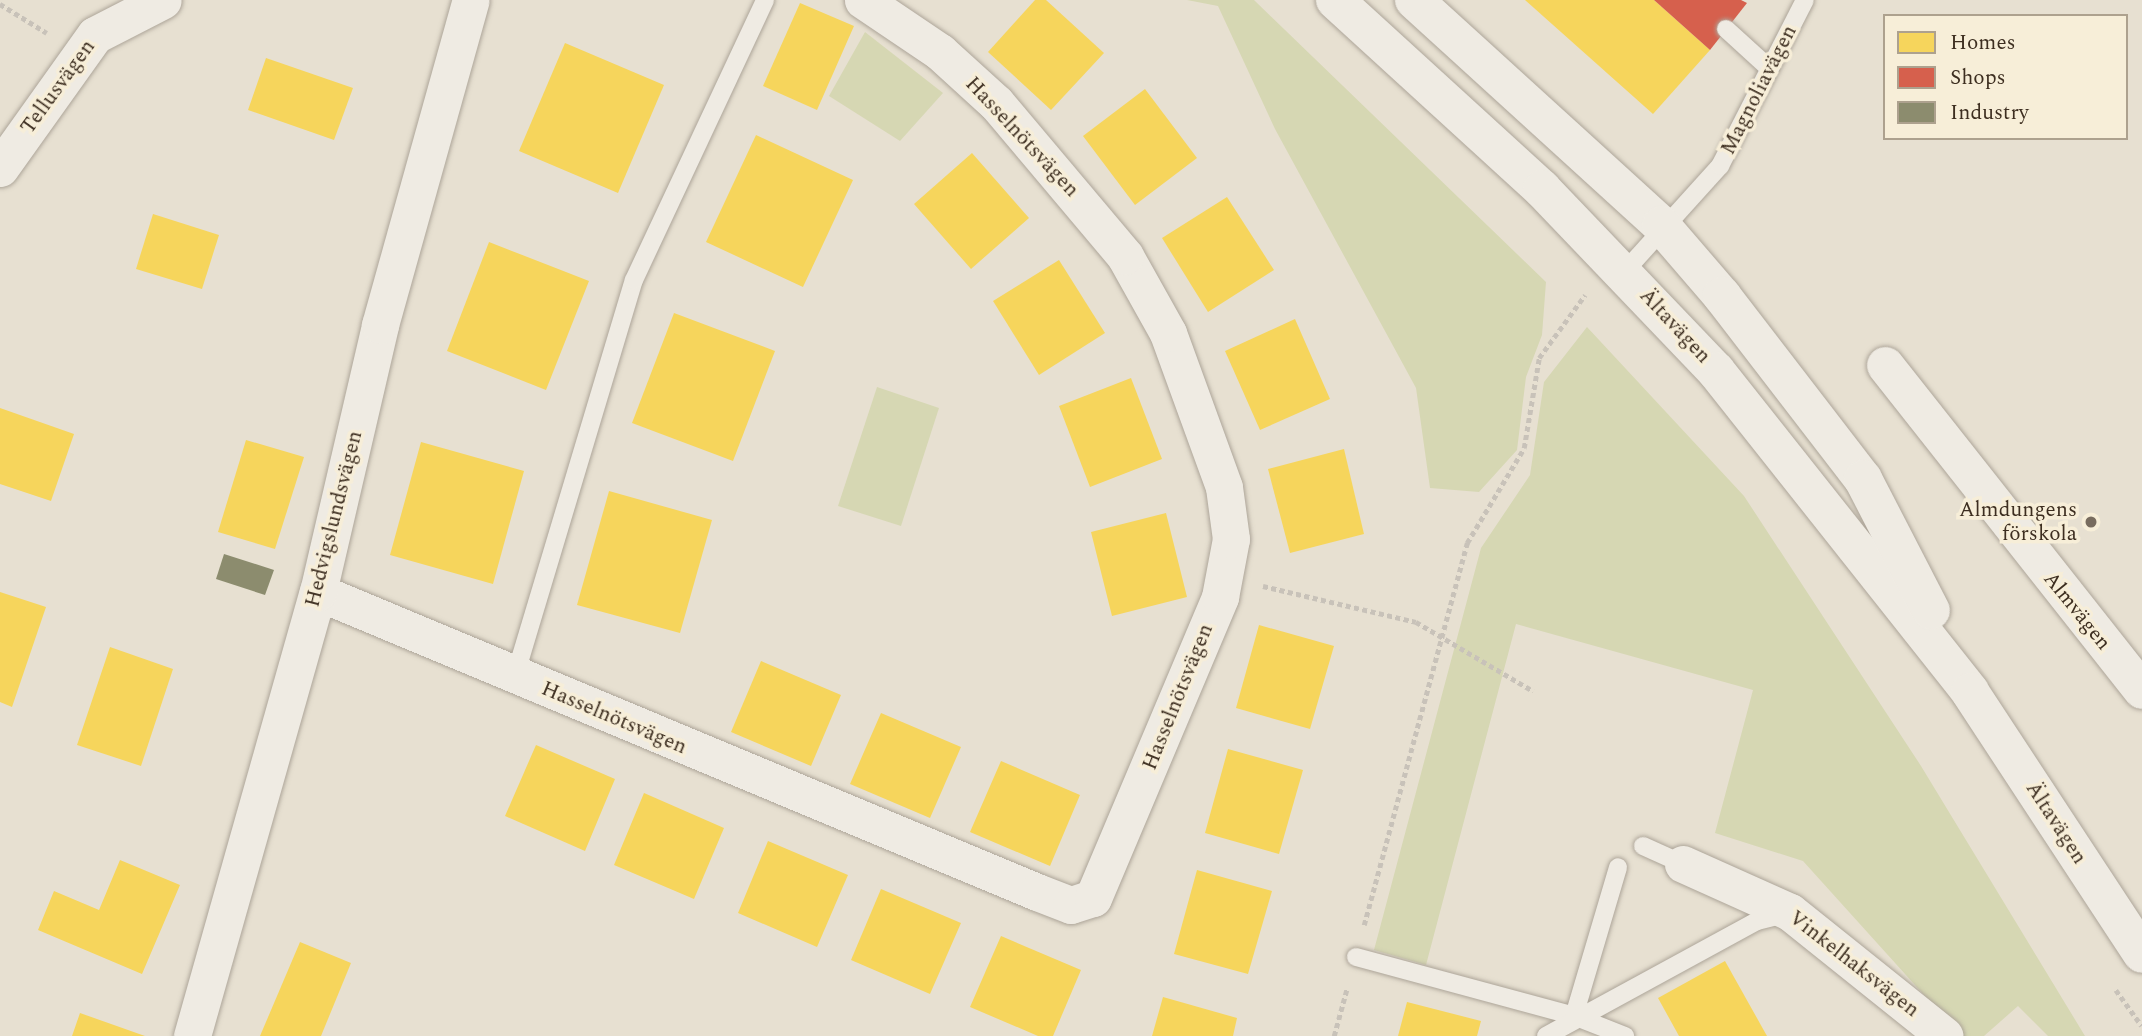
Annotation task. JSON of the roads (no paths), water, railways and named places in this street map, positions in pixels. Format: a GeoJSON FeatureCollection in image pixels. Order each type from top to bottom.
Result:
{"type":"FeatureCollection","features":[{"type":"Feature","properties":{"kind":"main road","name":"Ältavägen"},"geometry":{"type":"LineString","coordinates":[[1335,0],[1625,271],[1750,412],[1970,692],[2142,954]]}},
{"type":"Feature","properties":{"kind":"main road","name":"Ältavägen"},"geometry":{"type":"LineString","coordinates":[[1414,0],[1661,225],[1863,479],[1970,692]]}},
{"type":"Feature","properties":{"kind":"street","name":"Tellusvägen"},"geometry":{"type":"LineString","coordinates":[[0,168],[95,35],[163,0]]}},
{"type":"Feature","properties":{"kind":"street","name":"Hedvigslundsvägen"},"geometry":{"type":"LineString","coordinates":[[192,1036],[318,592],[380,325],[471,0]]}},
{"type":"Feature","properties":{"kind":"street","name":"Hasselnötsvägen"},"geometry":{"type":"LineString","coordinates":[[318,592],[1071,905],[1093,898],[1224,576],[1231,539],[1203,418],[1168,333],[1125,256],[996,103],[940,52],[863,0]]}},
{"type":"Feature","properties":{"kind":"street","name":"Almvägen"},"geometry":{"type":"LineString","coordinates":[[1885,365],[2142,690]]}},
{"type":"Feature","properties":{"kind":"street","name":"Vinkelhaksvägen"},"geometry":{"type":"LineString","coordinates":[[1683,864],[1773,917],[1945,1036]]}},
{"type":"Feature","properties":{"kind":"lane","name":"Hasselnötsvägen"},"geometry":{"type":"LineString","coordinates":[[515,676],[634,280],[765,0]]}},
{"type":"Feature","properties":{"kind":"lane","name":"Magnoliavägen"},"geometry":{"type":"LineString","coordinates":[[1625,271],[1661,225],[1720,166],[1805,0]]}},
{"type":"Feature","properties":{"kind":"lane"},"geometry":{"type":"LineString","coordinates":[[1726,29],[1770,69]]}},
{"type":"Feature","properties":{"kind":"lane"},"geometry":{"type":"LineString","coordinates":[[1643,846],[1683,864]]}},
{"type":"Feature","properties":{"kind":"lane"},"geometry":{"type":"LineString","coordinates":[[1574,1016],[1618,867]]}},
{"type":"Feature","properties":{"kind":"lane","name":"Vinkelhaksvägen"},"geometry":{"type":"LineString","coordinates":[[1546,1036],[1574,1016],[1773,917]]}},
{"type":"Feature","properties":{"kind":"lane"},"geometry":{"type":"LineString","coordinates":[[1356,957],[1574,1016],[1625,1036]]}},
{"type":"Feature","properties":{"kind":"place","name":"Almdungens förskola"},"geometry":{"type":"Point","coordinates":[2091,522]}}]}
